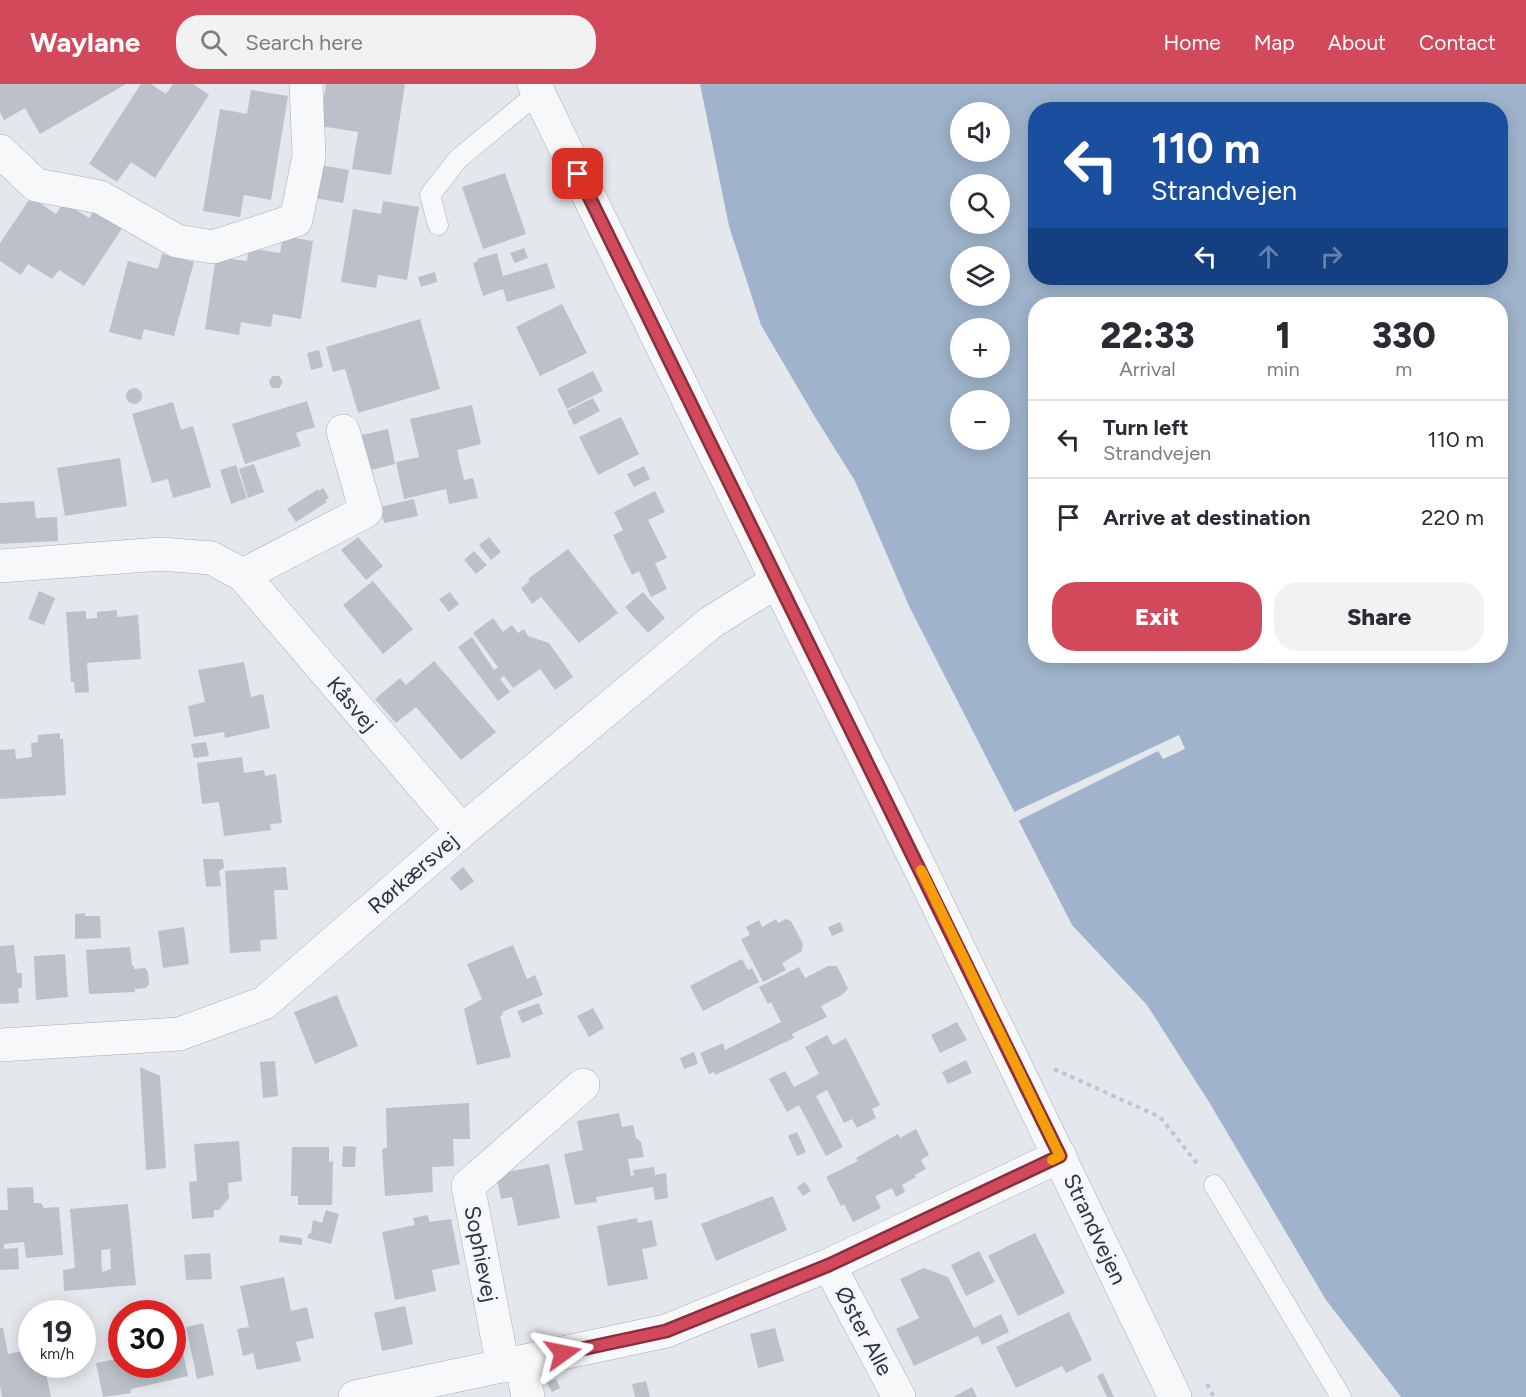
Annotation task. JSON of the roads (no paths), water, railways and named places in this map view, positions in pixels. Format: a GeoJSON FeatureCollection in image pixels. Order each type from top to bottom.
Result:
{"type":"FeatureCollection","features":[{"type":"Feature","properties":{"kind":"street"},"geometry":{"type":"LineString","coordinates":[[0,151],[36,185],[100,197],[177,241],[213,247],[296,220],[309,156],[306,84]]}},
{"type":"Feature","properties":{"kind":"street","name":"Strandvejen"},"geometry":{"type":"LineString","coordinates":[[536,88],[777,581],[926,879],[1175,1397]]}},
{"type":"Feature","properties":{"kind":"street"},"geometry":{"type":"LineString","coordinates":[[243,575],[366,511],[343,431]]}},
{"type":"Feature","properties":{"kind":"street","name":"Kåsvej"},"geometry":{"type":"LineString","coordinates":[[0,566],[161,554],[211,558],[243,575],[462,831]]}},
{"type":"Feature","properties":{"kind":"street","name":"Rørkærsvej"},"geometry":{"type":"LineString","coordinates":[[0,1045],[179,1034],[264,1003],[462,831],[710,622],[777,581]]}},
{"type":"Feature","properties":{"kind":"street","name":"Sophievej"},"geometry":{"type":"LineString","coordinates":[[512,1364],[468,1186],[583,1085]]}},
{"type":"Feature","properties":{"kind":"street"},"geometry":{"type":"LineString","coordinates":[[355,1397],[666,1331],[829,1265],[1060,1156]]}},
{"type":"Feature","properties":{"kind":"street","name":"Øster Alle"},"geometry":{"type":"LineString","coordinates":[[829,1265],[899,1397]]}},
{"type":"Feature","properties":{"kind":"street"},"geometry":{"type":"LineString","coordinates":[[512,1364],[528,1397]]}},
{"type":"Feature","properties":{"kind":"lane","name":"Strandvejen"},"geometry":{"type":"LineString","coordinates":[[438,225],[430,195],[458,159],[536,88]]}},
{"type":"Feature","properties":{"kind":"lane"},"geometry":{"type":"LineString","coordinates":[[1214,1185],[1341,1397]]}},
{"type":"Feature","properties":{"kind":"water"},"geometry":{"type":"Polygon","coordinates":[[[700,84],[1526,84],[1526,1397],[1401,1397],[1326,1300],[1209,1102],[1147,1005],[1072,925],[910,608],[855,481],[761,325],[729,226],[700,84]]]}}]}
